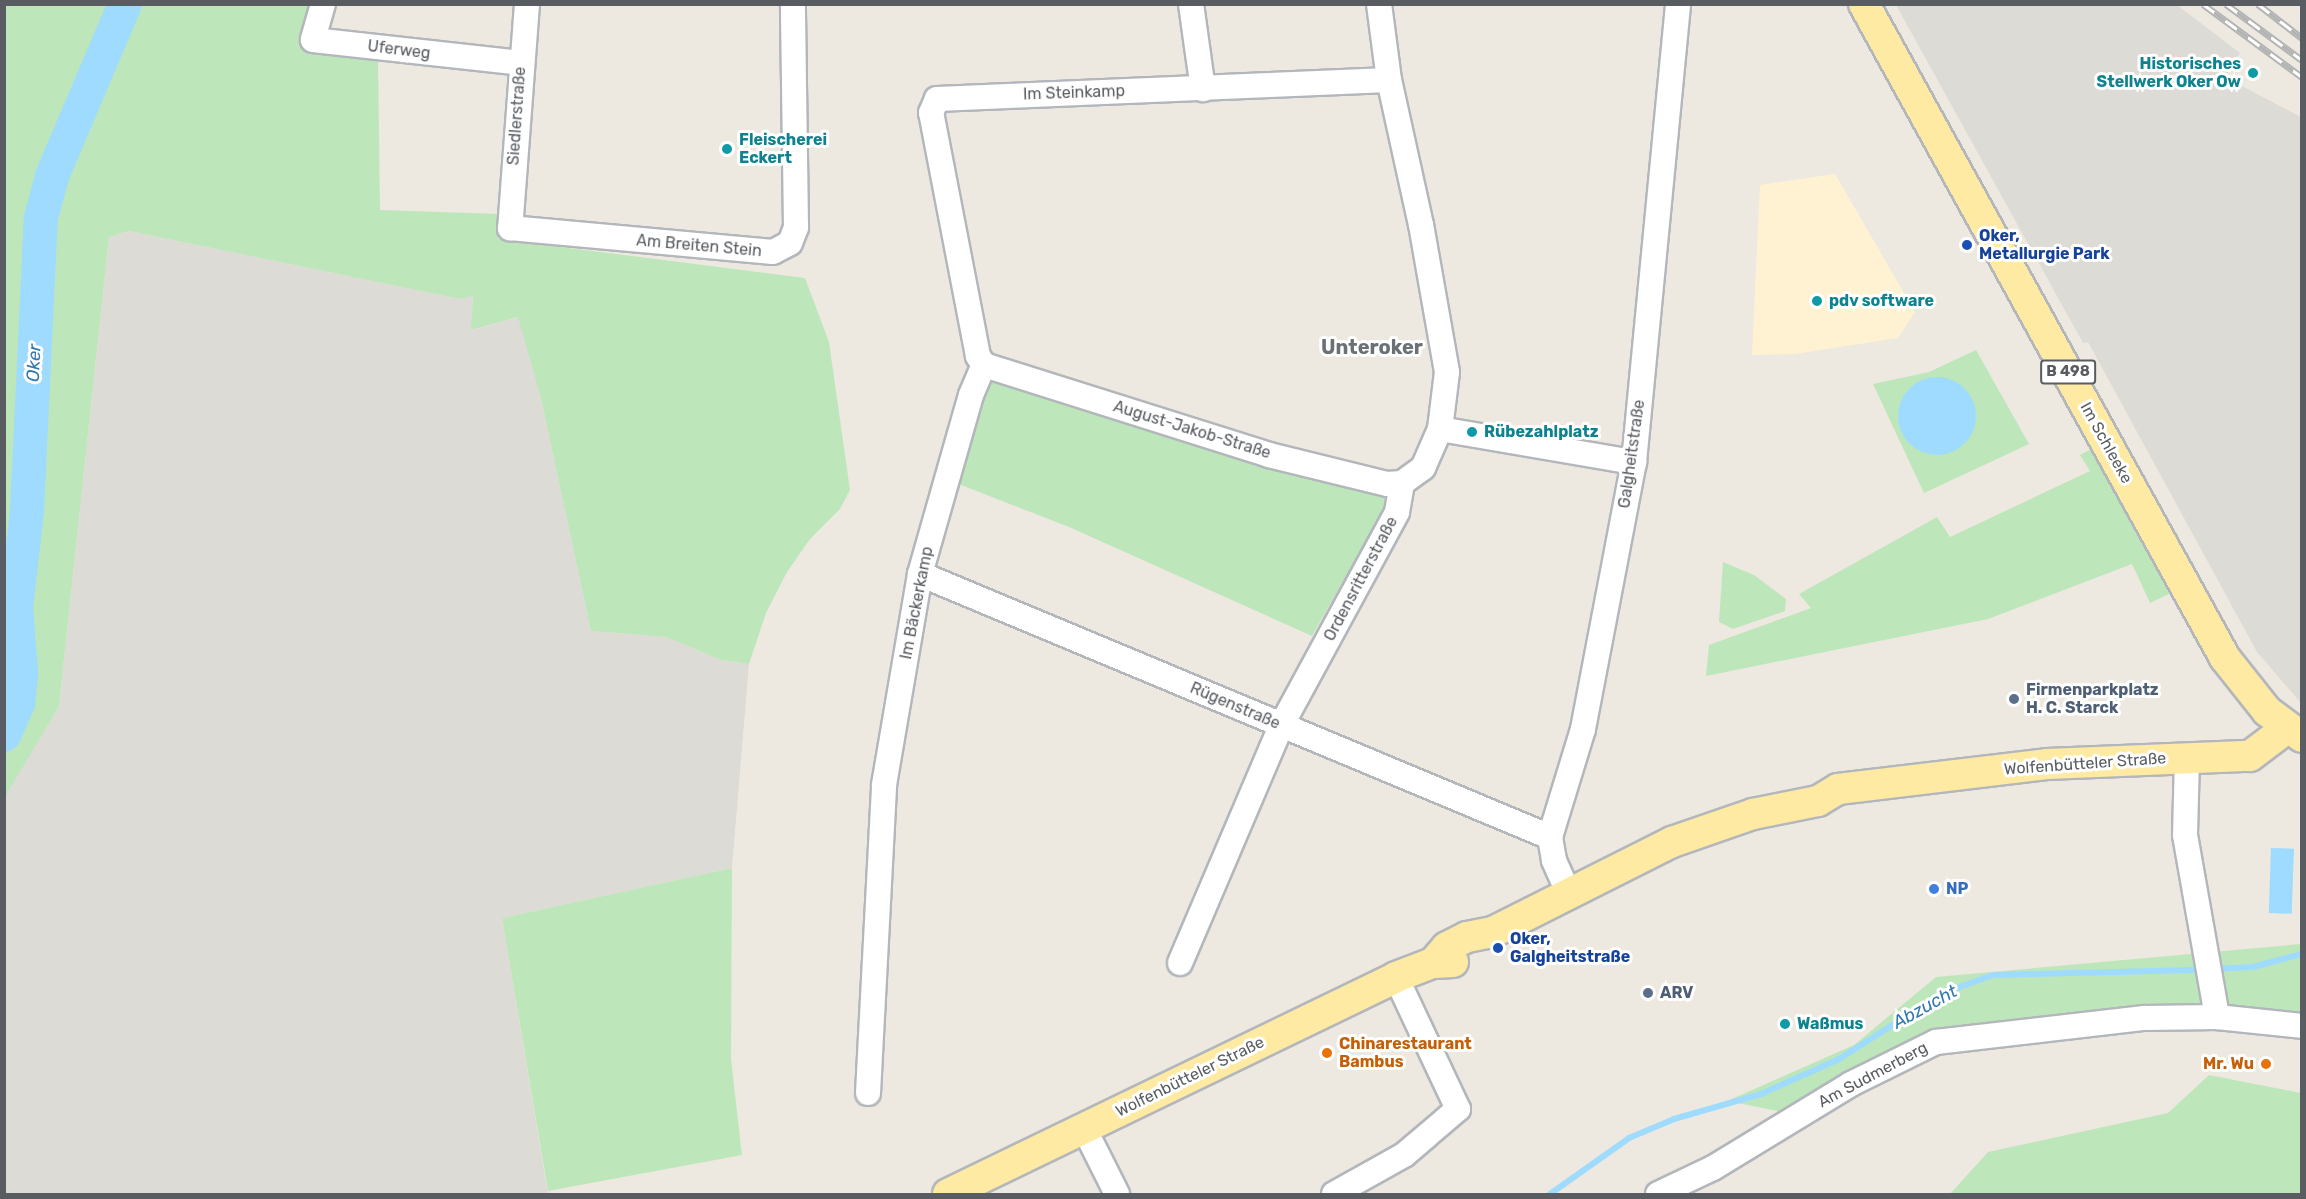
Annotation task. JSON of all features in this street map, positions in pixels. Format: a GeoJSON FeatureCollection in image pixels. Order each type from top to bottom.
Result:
{"type":"FeatureCollection","features":[{"type":"Feature","properties":{"kind":"main road","name":"Im Schleeke"},"geometry":{"type":"LineString","coordinates":[[1864,4],[2225,658],[2267,711],[2294,733]]}},
{"type":"Feature","properties":{"kind":"main road","name":"Wolfenbütteler Straße"},"geometry":{"type":"LineString","coordinates":[[948,1194],[1396,977],[1433,963],[1447,947],[1467,937],[1493,932],[1568,892],[1672,842],[1753,814],[1818,801],[1838,789],[1857,785],[1874,787],[2047,764],[2250,756],[2294,733]]}},
{"type":"Feature","properties":{"kind":"street","name":"Uferweg"},"geometry":{"type":"LineString","coordinates":[[323,4],[313,40],[521,63]]}},
{"type":"Feature","properties":{"kind":"street","name":"Siedlerstraße"},"geometry":{"type":"LineString","coordinates":[[510,228],[527,4]]}},
{"type":"Feature","properties":{"kind":"street","name":"Am Breiten Stein"},"geometry":{"type":"LineString","coordinates":[[510,228],[743,252],[783,249],[790,243],[796,227],[793,4]]}},
{"type":"Feature","properties":{"kind":"street"},"geometry":{"type":"LineString","coordinates":[[1191,4],[1203,89]]}},
{"type":"Feature","properties":{"kind":"street"},"geometry":{"type":"LineString","coordinates":[[1379,4],[1389,80],[1423,235],[1447,372],[1440,429],[1423,468],[1402,483]]}},
{"type":"Feature","properties":{"kind":"street","name":"Galgheitstraße"},"geometry":{"type":"LineString","coordinates":[[1568,892],[1554,860],[1550,837],[1583,729],[1634,462],[1678,4]]}},
{"type":"Feature","properties":{"kind":"street","name":"Im Steinkamp"},"geometry":{"type":"LineString","coordinates":[[984,364],[978,356],[932,105],[945,97],[1203,89],[1389,80]]}},
{"type":"Feature","properties":{"kind":"street","name":"August-Jakob-Straße"},"geometry":{"type":"LineString","coordinates":[[984,364],[1269,455],[1387,484],[1402,483]]}},
{"type":"Feature","properties":{"kind":"street","name":"Im Bäckerkamp"},"geometry":{"type":"LineString","coordinates":[[868,1093],[884,785],[920,573],[971,395],[984,364]]}},
{"type":"Feature","properties":{"kind":"street"},"geometry":{"type":"LineString","coordinates":[[1440,429],[1634,462]]}},
{"type":"Feature","properties":{"kind":"street","name":"Ordensritterstraße"},"geometry":{"type":"LineString","coordinates":[[1180,963],[1281,726],[1397,512],[1402,483]]}},
{"type":"Feature","properties":{"kind":"street","name":"Rügenstraße"},"geometry":{"type":"LineString","coordinates":[[920,573],[1550,837]]}},
{"type":"Feature","properties":{"kind":"street"},"geometry":{"type":"LineString","coordinates":[[2187,758],[2185,835],[2214,1006]]}},
{"type":"Feature","properties":{"kind":"street"},"geometry":{"type":"LineString","coordinates":[[1334,1194],[1404,1155],[1458,1109],[1396,977]]}},
{"type":"Feature","properties":{"kind":"street","name":"Am Sudmerberg"},"geometry":{"type":"LineString","coordinates":[[1658,1194],[1713,1168],[1851,1084],[1935,1042],[2145,1018],[2214,1006],[2301,1026]]}},
{"type":"Feature","properties":{"kind":"street"},"geometry":{"type":"LineString","coordinates":[[1084,1128],[1117,1194]]}},
{"type":"Feature","properties":{"kind":"shaded area"},"geometry":{"type":"Polygon","coordinates":[[[1896,5],[2177,5],[2240,53],[2225,77],[2301,117],[2301,703],[2257,652],[2088,342],[2083,343],[1896,5]]]}},
{"type":"Feature","properties":{"kind":"shaded area"},"geometry":{"type":"Polygon","coordinates":[[[1835,174],[1915,312],[1898,338],[1795,354],[1752,355],[1760,185],[1835,174]]]}},
{"type":"Feature","properties":{"kind":"shaded area"},"geometry":{"type":"Polygon","coordinates":[[[129,231],[460,299],[473,295],[472,330],[519,317],[541,399],[591,631],[666,637],[721,660],[749,664],[732,868],[502,918],[548,1194],[5,1194],[4,797],[59,706],[109,237],[129,231]]]}},
{"type":"Feature","properties":{"kind":"green space"},"geometry":{"type":"Polygon","coordinates":[[[4,5],[317,5],[305,47],[378,59],[380,210],[501,214],[498,239],[805,278],[829,342],[850,490],[840,509],[810,539],[787,572],[766,613],[749,664],[721,660],[666,637],[591,631],[541,399],[518,317],[471,330],[473,296],[460,299],[129,231],[109,237],[59,706],[5,797],[4,5]]]}},
{"type":"Feature","properties":{"kind":"green space"},"geometry":{"type":"Polygon","coordinates":[[[1976,350],[2029,444],[1924,493],[1873,384],[1929,372],[1976,350]]]}},
{"type":"Feature","properties":{"kind":"green space"},"geometry":{"type":"Polygon","coordinates":[[[986,380],[1268,464],[1383,493],[1388,502],[1312,636],[1069,527],[956,483],[986,380]]]}},
{"type":"Feature","properties":{"kind":"green space"},"geometry":{"type":"Polygon","coordinates":[[[2091,449],[2171,593],[2150,603],[2132,564],[1988,619],[1706,676],[1709,645],[1811,608],[1799,594],[1937,517],[1950,537],[2090,471],[2080,455],[2091,449]]]}},
{"type":"Feature","properties":{"kind":"green space"},"geometry":{"type":"Polygon","coordinates":[[[1723,562],[1754,575],[1786,599],[1785,611],[1733,629],[1719,622],[1723,562]]]}},
{"type":"Feature","properties":{"kind":"green space"},"geometry":{"type":"Polygon","coordinates":[[[732,868],[731,1059],[742,1155],[548,1191],[502,918],[732,868]]]}},
{"type":"Feature","properties":{"kind":"green space"},"geometry":{"type":"Polygon","coordinates":[[[2301,944],[2301,1018],[2132,1007],[1923,1033],[1788,1113],[1727,1101],[1854,1045],[1936,977],[2301,944]]]}},
{"type":"Feature","properties":{"kind":"green space"},"geometry":{"type":"Polygon","coordinates":[[[2209,1075],[2301,1093],[2301,1194],[1950,1194],[1988,1152],[2168,1113],[2209,1075]]]}},
{"type":"Feature","properties":{"kind":"water"},"geometry":{"type":"Polygon","coordinates":[[[1937,377],[1952,380],[1965,388],[1973,401],[1976,416],[1973,431],[1965,444],[1952,452],[1937,455],[1922,452],[1909,444],[1901,431],[1898,416],[1901,401],[1909,388],[1922,380],[1937,377]]]}},
{"type":"Feature","properties":{"kind":"water"},"geometry":{"type":"Polygon","coordinates":[[[2271,848],[2294,849],[2292,914],[2269,913],[2271,848]]]}},
{"type":"Feature","properties":{"kind":"waterway","name":"Oker"},"geometry":{"type":"LineString","coordinates":[[4,735],[18,704],[21,673],[16,607],[27,511],[41,218],[52,176],[125,4]]}},
{"type":"Feature","properties":{"kind":"waterway","name":"Abzucht"},"geometry":{"type":"LineString","coordinates":[[2214,969],[2253,967],[2302,954]]}},
{"type":"Feature","properties":{"kind":"waterway","name":"Abzucht"},"geometry":{"type":"LineString","coordinates":[[1550,1194],[1629,1138],[1674,1119],[1761,1094],[1839,1059],[1943,993],[1993,975],[2204,970]]}},
{"type":"Feature","properties":{"kind":"railway"},"geometry":{"type":"LineString","coordinates":[[2203,4],[2302,77]]}},
{"type":"Feature","properties":{"kind":"railway"},"geometry":{"type":"LineString","coordinates":[[2226,4],[2302,60]]}},
{"type":"Feature","properties":{"kind":"railway"},"geometry":{"type":"LineString","coordinates":[[2258,4],[2302,38]]}},
{"type":"Feature","properties":{"kind":"place","name":"Historisches Stellwerk Oker Ow"},"geometry":{"type":"Point","coordinates":[2253,73]}},
{"type":"Feature","properties":{"kind":"place","name":"Fleischerei Eckert"},"geometry":{"type":"Point","coordinates":[727,149]}},
{"type":"Feature","properties":{"kind":"place","name":"Oker, Metallurgie Park"},"geometry":{"type":"Point","coordinates":[1967,245]}},
{"type":"Feature","properties":{"kind":"place","name":"pdv software"},"geometry":{"type":"Point","coordinates":[1817,301]}},
{"type":"Feature","properties":{"kind":"place","name":"Rübezahlplatz"},"geometry":{"type":"Point","coordinates":[1472,432]}},
{"type":"Feature","properties":{"kind":"place","name":"Firmenparkplatz H. C. Starck"},"geometry":{"type":"Point","coordinates":[2014,699]}},
{"type":"Feature","properties":{"kind":"place","name":"NP"},"geometry":{"type":"Point","coordinates":[1934,889]}},
{"type":"Feature","properties":{"kind":"place","name":"Oker, Galgheitstraße"},"geometry":{"type":"Point","coordinates":[1498,948]}},
{"type":"Feature","properties":{"kind":"place","name":"ARV"},"geometry":{"type":"Point","coordinates":[1648,993]}},
{"type":"Feature","properties":{"kind":"place","name":"Waßmus"},"geometry":{"type":"Point","coordinates":[1785,1024]}},
{"type":"Feature","properties":{"kind":"place","name":"Chinarestaurant Bambus"},"geometry":{"type":"Point","coordinates":[1327,1053]}},
{"type":"Feature","properties":{"kind":"place","name":"Mr. Wu"},"geometry":{"type":"Point","coordinates":[2266,1064]}},
{"type":"Feature","properties":{"kind":"district","name":"Unteroker"},"geometry":{"type":"Point","coordinates":[1372,347]}}]}
